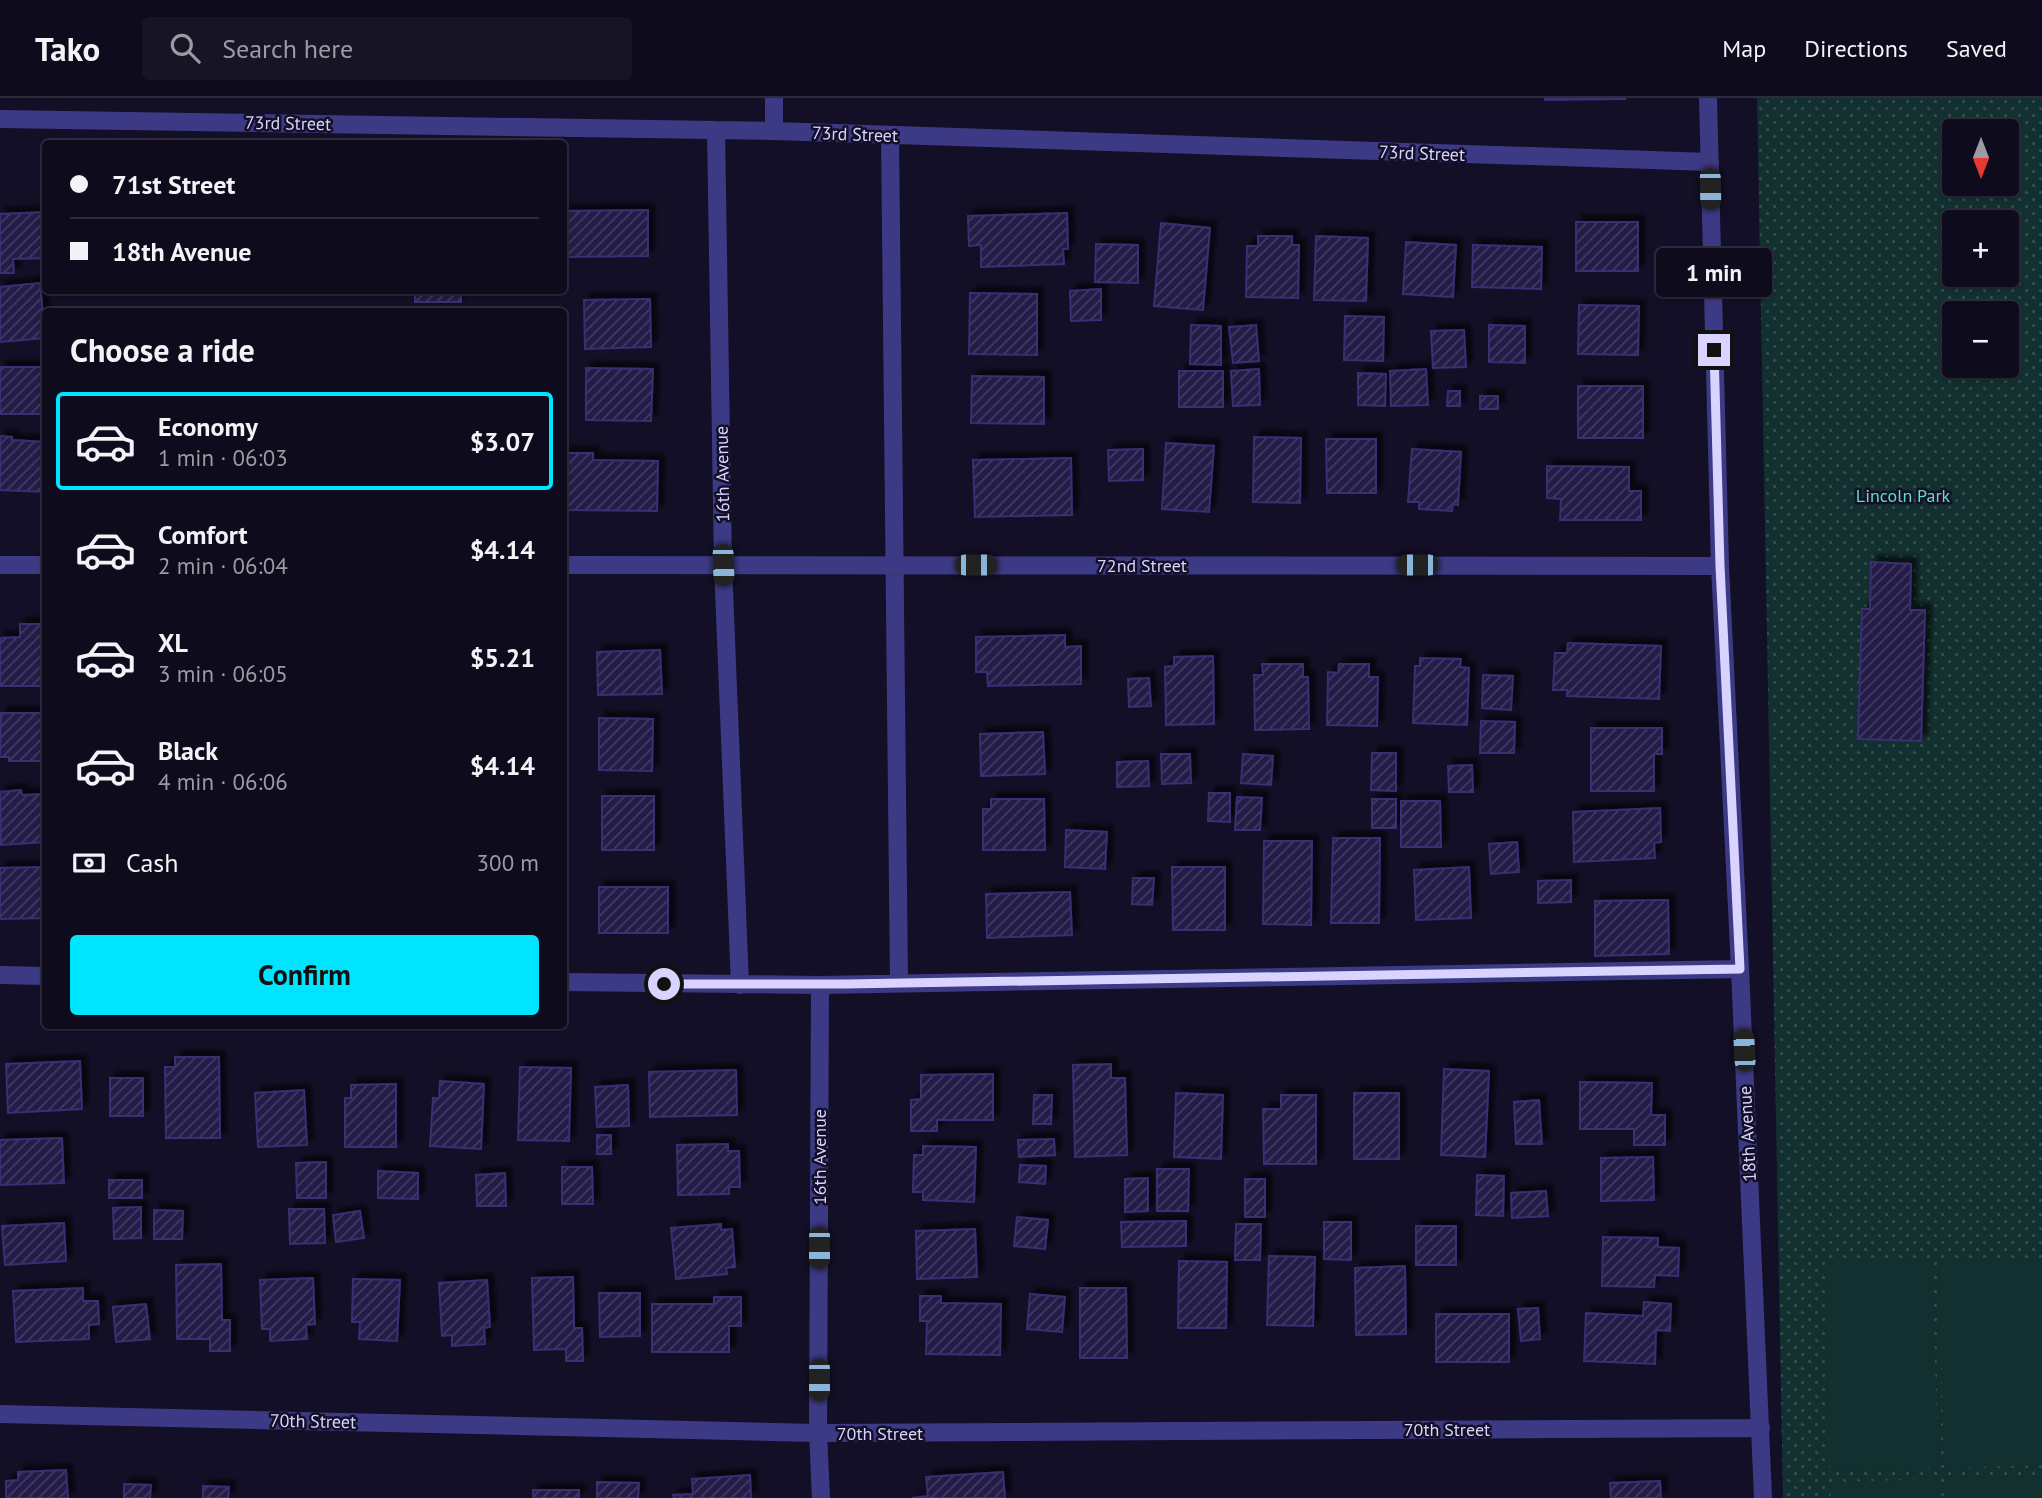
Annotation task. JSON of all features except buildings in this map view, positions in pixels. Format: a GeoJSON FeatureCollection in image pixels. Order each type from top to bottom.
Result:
{"type":"FeatureCollection","features":[{"type":"Feature","properties":{"kind":"street"},"geometry":{"type":"LineString","coordinates":[[774,98],[774,131]]}},
{"type":"Feature","properties":{"kind":"street","name":"18th Avenue"},"geometry":{"type":"LineString","coordinates":[[1708,98],[1720,566],[1763,1498]]}},
{"type":"Feature","properties":{"kind":"street","name":"73rd Street"},"geometry":{"type":"LineString","coordinates":[[0,118],[774,131],[1710,162]]}},
{"type":"Feature","properties":{"kind":"street","name":"16th Avenue"},"geometry":{"type":"LineString","coordinates":[[716,130],[723,565],[740,985]]}},
{"type":"Feature","properties":{"kind":"street"},"geometry":{"type":"LineString","coordinates":[[890,135],[899,984]]}},
{"type":"Feature","properties":{"kind":"street"},"geometry":{"type":"LineString","coordinates":[[0,565],[42,565]]}},
{"type":"Feature","properties":{"kind":"street","name":"72nd Street"},"geometry":{"type":"LineString","coordinates":[[567,565],[1720,566]]}},
{"type":"Feature","properties":{"kind":"street"},"geometry":{"type":"LineString","coordinates":[[567,982],[820,985],[1740,969]]}},
{"type":"Feature","properties":{"kind":"street"},"geometry":{"type":"LineString","coordinates":[[0,975],[42,976]]}},
{"type":"Feature","properties":{"kind":"street","name":"16th Avenue"},"geometry":{"type":"LineString","coordinates":[[820,985],[818,1433],[821,1498]]}},
{"type":"Feature","properties":{"kind":"street","name":"70th Street"},"geometry":{"type":"LineString","coordinates":[[0,1414],[818,1433],[1761,1428]]}},
{"type":"Feature","properties":{"kind":"green space","name":"Lincoln Park"},"geometry":{"type":"Polygon","coordinates":[[[1757,98],[2042,98],[2042,1498],[1783,1498],[1757,98]]]}},
{"type":"Feature","properties":{"kind":"green space"},"geometry":{"type":"Polygon","coordinates":[[[2042,1258],[2042,1465],[1944,1468],[1939,1260],[2042,1258]]]}},
{"type":"Feature","properties":{"kind":"green space"},"geometry":{"type":"Polygon","coordinates":[[[1932,1260],[1938,1467],[1830,1470],[1825,1263],[1932,1260]]]}},
{"type":"Feature","properties":{"kind":"green space"},"geometry":{"type":"Polygon","coordinates":[[[2042,1476],[2042,1498],[1945,1498],[1945,1478],[2042,1476]]]}},
{"type":"Feature","properties":{"kind":"green space"},"geometry":{"type":"Polygon","coordinates":[[[1937,1479],[1938,1498],[1831,1498],[1830,1482],[1937,1479]]]}},
{"type":"Feature","properties":{"kind":"route"},"geometry":{"type":"LineString","coordinates":[[664,984],[846,984],[1740,969],[1720,566],[1714,350]]}}]}
